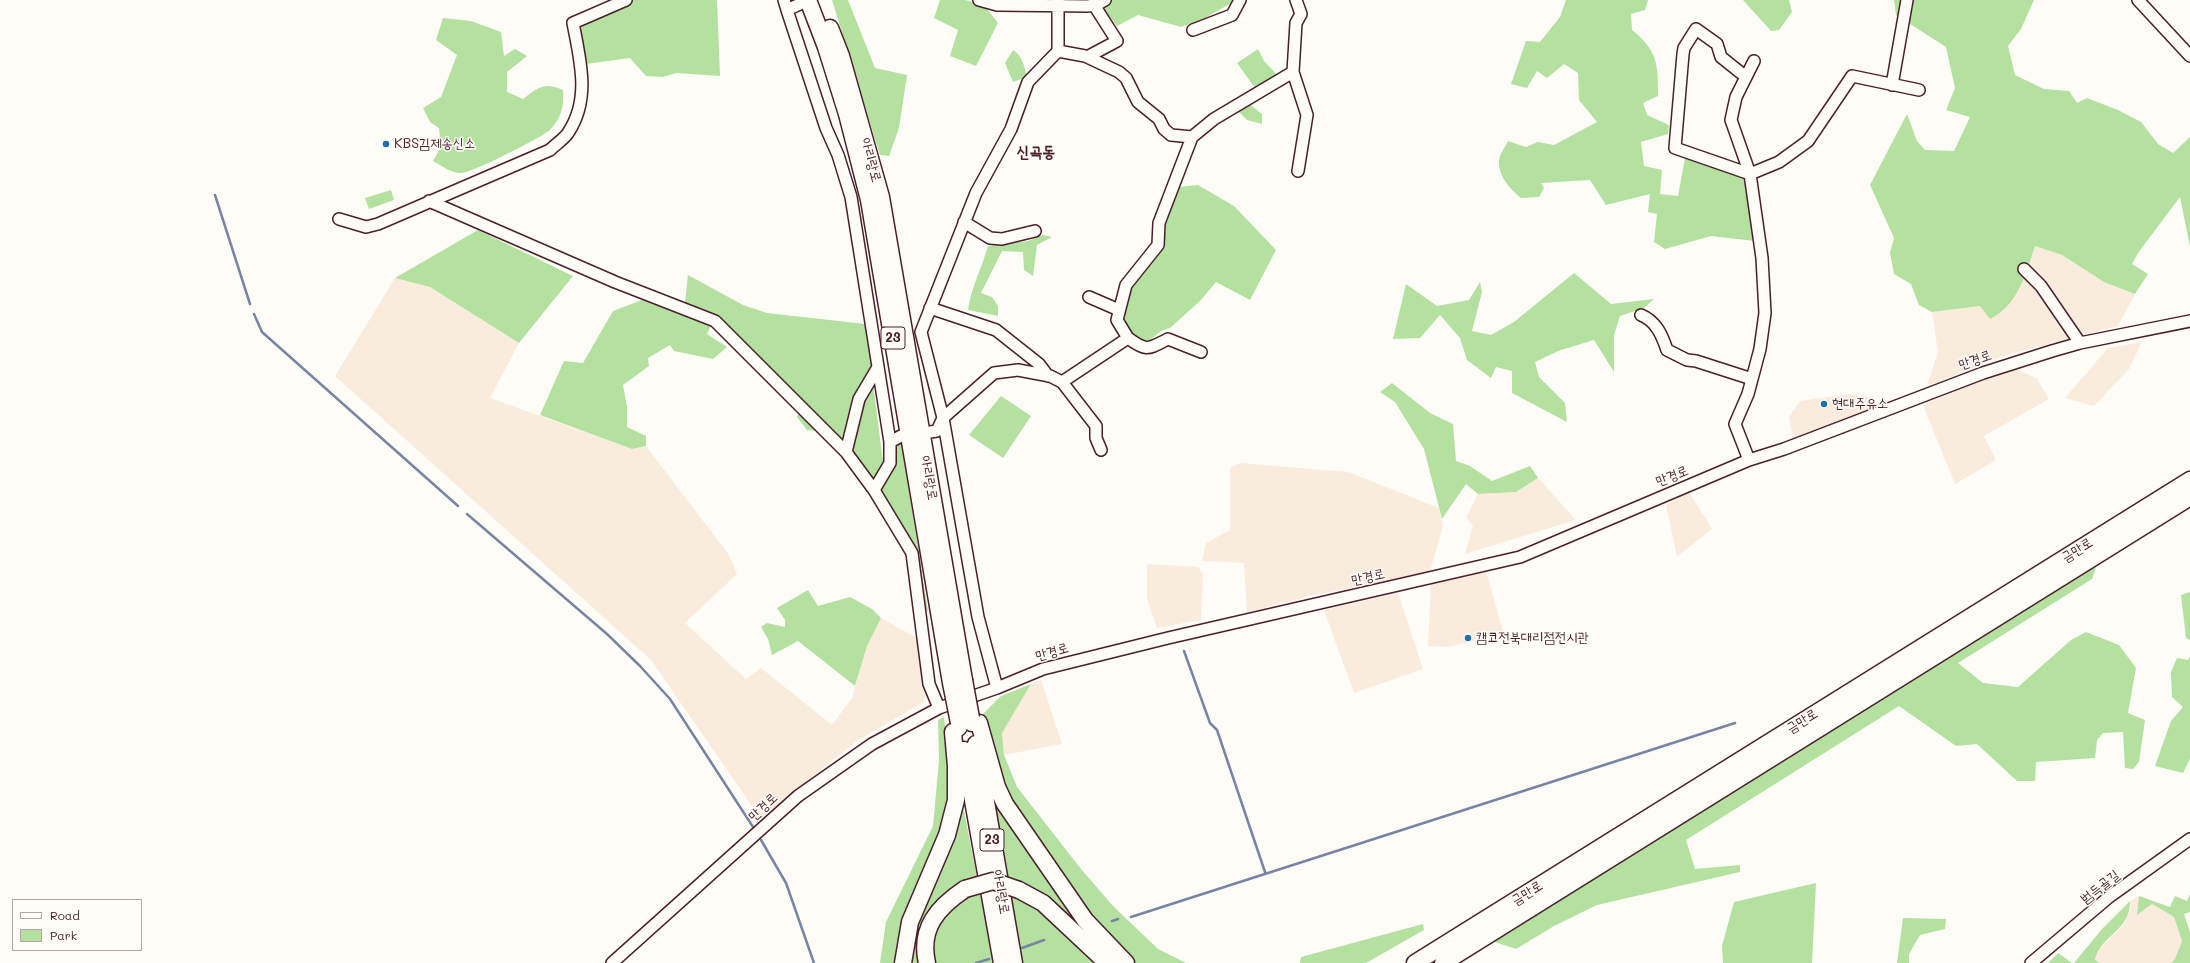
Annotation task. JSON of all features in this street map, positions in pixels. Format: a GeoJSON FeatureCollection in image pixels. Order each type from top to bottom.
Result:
{"type":"FeatureCollection","features":[{"type":"Feature","properties":{"kind":"highway","name":"아리랑로"},"geometry":{"type":"LineString","coordinates":[[820,0],[841,56],[881,197],[1002,963]]}},
{"type":"Feature","properties":{"kind":"highway","name":"아리랑로"},"geometry":{"type":"LineString","coordinates":[[805,2],[826,47],[847,114],[869,200],[958,682]]}},
{"type":"Feature","properties":{"kind":"highway","name":"금만로"},"geometry":{"type":"LineString","coordinates":[[1415,963],[2190,480]]}},
{"type":"Feature","properties":{"kind":"highway","name":"금만로"},"geometry":{"type":"LineString","coordinates":[[1443,963],[2190,498]]}},
{"type":"Feature","properties":{"kind":"highway","name":"아리랑로"},"geometry":{"type":"LineString","coordinates":[[965,723],[1014,963]]}},
{"type":"Feature","properties":{"kind":"highway"},"geometry":{"type":"LineString","coordinates":[[903,963],[910,922],[947,835],[956,800],[954,732],[965,723],[979,723],[997,786],[1005,804],[1024,834],[1085,920],[1126,963]]}},
{"type":"Feature","properties":{"kind":"highway"},"geometry":{"type":"LineString","coordinates":[[927,963],[924,949],[927,932],[942,906],[965,889],[993,881],[1019,890],[1043,903],[1107,963]]}},
{"type":"Feature","properties":{"kind":"street"},"geometry":{"type":"LineString","coordinates":[[339,219],[366,227],[378,224],[550,150],[568,134],[578,115],[582,96],[580,62],[573,23],[626,0]]}},
{"type":"Feature","properties":{"kind":"street"},"geometry":{"type":"LineString","coordinates":[[979,0],[997,5],[1058,3],[1094,5],[1105,0]]}},
{"type":"Feature","properties":{"kind":"street"},"geometry":{"type":"LineString","coordinates":[[1193,30],[1232,14],[1240,0]]}},
{"type":"Feature","properties":{"kind":"street"},"geometry":{"type":"LineString","coordinates":[[1296,0],[1301,14],[1296,23],[1293,72],[1307,115],[1298,171]]}},
{"type":"Feature","properties":{"kind":"street"},"geometry":{"type":"LineString","coordinates":[[1892,85],[1907,0]]}},
{"type":"Feature","properties":{"kind":"street"},"geometry":{"type":"LineString","coordinates":[[2138,0],[2190,56]]}},
{"type":"Feature","properties":{"kind":"street"},"geometry":{"type":"LineString","coordinates":[[805,2],[785,5],[826,128],[838,155],[851,197],[890,442],[890,463],[874,490]]}},
{"type":"Feature","properties":{"kind":"street"},"geometry":{"type":"LineString","coordinates":[[997,688],[978,616],[943,418],[921,332],[976,193],[1011,129],[1028,82],[1058,51],[1058,3]]}},
{"type":"Feature","properties":{"kind":"street"},"geometry":{"type":"LineString","coordinates":[[1087,57],[1117,41],[1094,5]]}},
{"type":"Feature","properties":{"kind":"street"},"geometry":{"type":"LineString","coordinates":[[1746,77],[1720,57],[1717,44],[1696,29],[1684,48],[1675,148],[1750,174],[1779,162],[1808,141],[1852,76],[1918,90]]}},
{"type":"Feature","properties":{"kind":"street"},"geometry":{"type":"LineString","coordinates":[[1058,51],[1087,57],[1119,72],[1126,78],[1138,102],[1159,119],[1164,129],[1171,135],[1192,137]]}},
{"type":"Feature","properties":{"kind":"street"},"geometry":{"type":"LineString","coordinates":[[1749,460],[1735,424],[1748,394],[1760,348],[1765,313],[1762,258],[1750,174],[1731,120],[1736,97],[1754,61]]}},
{"type":"Feature","properties":{"kind":"street"},"geometry":{"type":"LineString","coordinates":[[1201,352],[1168,339],[1151,348],[1141,348],[1128,338],[1117,320],[1126,285],[1158,245],[1159,223],[1192,137],[1214,119],[1293,72]]}},
{"type":"Feature","properties":{"kind":"street"},"geometry":{"type":"LineString","coordinates":[[429,201],[615,282],[715,321],[846,452],[874,490],[912,554],[929,684],[939,708]]}},
{"type":"Feature","properties":{"kind":"street"},"geometry":{"type":"LineString","coordinates":[[964,222],[990,238],[1002,239],[1035,231]]}},
{"type":"Feature","properties":{"kind":"street"},"geometry":{"type":"LineString","coordinates":[[2024,270],[2041,286],[2080,343]]}},
{"type":"Feature","properties":{"kind":"street"},"geometry":{"type":"LineString","coordinates":[[1089,297],[1119,310]]}},
{"type":"Feature","properties":{"kind":"street"},"geometry":{"type":"LineString","coordinates":[[930,308],[996,330],[1039,364],[1048,376]]}},
{"type":"Feature","properties":{"kind":"street"},"geometry":{"type":"LineString","coordinates":[[1641,315],[1646,317],[1662,332],[1668,350],[1687,360],[1696,361],[1752,379]]}},
{"type":"Feature","properties":{"kind":"street","name":"만경로"},"geometry":{"type":"LineString","coordinates":[[612,963],[798,796],[872,744],[939,708],[997,688],[1043,669],[1520,557],[1749,460],[1784,449],[1984,372],[2080,343],[2190,321]]}},
{"type":"Feature","properties":{"kind":"street"},"geometry":{"type":"LineString","coordinates":[[1062,382],[1128,338]]}},
{"type":"Feature","properties":{"kind":"street"},"geometry":{"type":"LineString","coordinates":[[846,452],[859,399],[878,367]]}},
{"type":"Feature","properties":{"kind":"street"},"geometry":{"type":"LineString","coordinates":[[930,432],[937,431],[943,418],[994,373],[1018,370],[1048,376],[1062,382],[1096,426],[1096,438],[1101,450]]}},
{"type":"Feature","properties":{"kind":"street"},"geometry":{"type":"LineString","coordinates":[[890,442],[901,436]]}},
{"type":"Feature","properties":{"kind":"street","name":"범득골길"},"geometry":{"type":"LineString","coordinates":[[2031,963],[2109,897],[2190,839]]}},
{"type":"Feature","properties":{"kind":"shaded area"},"geometry":{"type":"Polygon","coordinates":[[[2035,246],[2062,255],[2104,282],[2135,294],[2118,326],[2003,356],[1927,386],[1938,352],[1932,312],[1980,306],[2027,267],[2035,246]]]}},
{"type":"Feature","properties":{"kind":"shaded area"},"geometry":{"type":"Polygon","coordinates":[[[395,278],[430,287],[519,343],[490,398],[632,449],[646,446],[729,555],[737,574],[685,623],[746,679],[761,668],[832,725],[852,698],[867,646],[881,618],[917,638],[925,701],[855,742],[761,819],[651,660],[335,376],[395,278]]]}},
{"type":"Feature","properties":{"kind":"shaded area"},"geometry":{"type":"Polygon","coordinates":[[[2142,342],[2129,369],[2094,406],[2065,398],[2108,348],[2142,342]]]}},
{"type":"Feature","properties":{"kind":"shaded area"},"geometry":{"type":"Polygon","coordinates":[[[2017,369],[2037,379],[2049,399],[1984,436],[1996,460],[1955,484],[1923,405],[2001,372],[2017,369]]]}},
{"type":"Feature","properties":{"kind":"shaded area"},"geometry":{"type":"Polygon","coordinates":[[[1851,394],[1873,398],[1879,406],[1794,441],[1789,417],[1800,401],[1851,394]]]}},
{"type":"Feature","properties":{"kind":"shaded area"},"geometry":{"type":"Polygon","coordinates":[[[1240,463],[1348,472],[1439,508],[1443,526],[1430,571],[1415,576],[1314,595],[1247,612],[1244,563],[1202,561],[1206,543],[1230,530],[1230,468],[1240,463]]]}},
{"type":"Feature","properties":{"kind":"shaded area"},"geometry":{"type":"Polygon","coordinates":[[[1538,478],[1576,520],[1465,554],[1473,526],[1466,518],[1478,494],[1516,492],[1538,478]]]}},
{"type":"Feature","properties":{"kind":"shaded area"},"geometry":{"type":"Polygon","coordinates":[[[1689,492],[1712,529],[1677,557],[1666,505],[1689,492]]]}},
{"type":"Feature","properties":{"kind":"shaded area"},"geometry":{"type":"Polygon","coordinates":[[[1147,564],[1198,567],[1203,574],[1201,620],[1157,628],[1147,599],[1147,564]]]}},
{"type":"Feature","properties":{"kind":"shaded area"},"geometry":{"type":"Polygon","coordinates":[[[1486,571],[1504,635],[1447,647],[1428,646],[1431,583],[1486,571]]]}},
{"type":"Feature","properties":{"kind":"shaded area"},"geometry":{"type":"Polygon","coordinates":[[[1398,593],[1423,669],[1354,693],[1324,610],[1398,593]]]}},
{"type":"Feature","properties":{"kind":"shaded area"},"geometry":{"type":"Polygon","coordinates":[[[1041,680],[1062,744],[1004,755],[1002,733],[1031,684],[1041,680]]]}},
{"type":"Feature","properties":{"kind":"shaded area"},"geometry":{"type":"Polygon","coordinates":[[[2139,896],[2137,915],[2152,904],[2174,917],[2182,941],[2175,959],[2171,963],[2099,963],[2095,960],[2097,951],[2123,926],[2131,908],[2130,901],[2139,896]]]}},
{"type":"Feature","properties":{"kind":"green space"},"geometry":{"type":"Polygon","coordinates":[[[627,0],[717,0],[720,76],[676,73],[663,77],[646,76],[630,58],[586,64],[579,28],[629,5],[627,0]]]}},
{"type":"Feature","properties":{"kind":"green space"},"geometry":{"type":"Polygon","coordinates":[[[832,0],[848,0],[875,68],[907,75],[899,128],[889,156],[880,155],[832,0]]]}},
{"type":"Feature","properties":{"kind":"green space"},"geometry":{"type":"Polygon","coordinates":[[[940,0],[965,0],[984,5],[998,23],[976,66],[950,56],[958,30],[934,18],[940,0]]]}},
{"type":"Feature","properties":{"kind":"green space"},"geometry":{"type":"Polygon","coordinates":[[[1113,0],[1235,1],[1205,18],[1181,27],[1138,15],[1117,26],[1102,7],[1113,0]]]}},
{"type":"Feature","properties":{"kind":"green space"},"geometry":{"type":"Polygon","coordinates":[[[1566,0],[1648,0],[1645,10],[1631,14],[1632,30],[1641,38],[1652,52],[1657,67],[1658,96],[1643,103],[1647,115],[1669,125],[1668,134],[1641,142],[1644,166],[1662,170],[1660,194],[1678,196],[1685,158],[1689,157],[1743,175],[1755,241],[1711,236],[1665,249],[1654,242],[1657,214],[1648,212],[1650,194],[1606,205],[1590,180],[1541,183],[1544,188],[1539,197],[1521,198],[1509,186],[1500,171],[1499,166],[1500,156],[1508,141],[1526,147],[1538,142],[1554,145],[1597,122],[1579,100],[1578,73],[1564,64],[1547,78],[1537,71],[1527,88],[1511,84],[1526,41],[1540,42],[1560,17],[1566,0]]]}},
{"type":"Feature","properties":{"kind":"green space"},"geometry":{"type":"Polygon","coordinates":[[[1743,0],[1789,0],[1792,12],[1779,30],[1771,31],[1743,0]]]}},
{"type":"Feature","properties":{"kind":"green space"},"geometry":{"type":"Polygon","coordinates":[[[1894,0],[2034,0],[2021,29],[2008,46],[2015,75],[2044,89],[2069,91],[2077,103],[2087,98],[2118,110],[2141,122],[2158,144],[2173,153],[2190,137],[2190,247],[2180,197],[2138,253],[2132,264],[2148,274],[2135,294],[2104,282],[2062,255],[2035,246],[2020,288],[2008,306],[1990,319],[1980,306],[1932,312],[1919,305],[1911,284],[1894,274],[1890,253],[1894,238],[1870,185],[1907,114],[1917,141],[1925,150],[1954,151],[1970,117],[1946,110],[1955,88],[1946,47],[1896,15],[1894,0]]]}},
{"type":"Feature","properties":{"kind":"green space"},"geometry":{"type":"Polygon","coordinates":[[[443,18],[471,21],[501,32],[504,56],[515,49],[527,56],[507,72],[507,92],[523,99],[533,91],[546,86],[563,90],[562,111],[558,120],[551,129],[536,139],[507,154],[478,168],[461,173],[450,171],[433,161],[441,147],[439,128],[430,122],[423,108],[441,97],[457,55],[436,40],[443,18]]]}},
{"type":"Feature","properties":{"kind":"green space"},"geometry":{"type":"Polygon","coordinates":[[[1258,49],[1264,61],[1278,76],[1255,88],[1237,63],[1258,49]]]}},
{"type":"Feature","properties":{"kind":"green space"},"geometry":{"type":"Polygon","coordinates":[[[1013,50],[1021,58],[1027,77],[1013,82],[1005,63],[1013,50]]]}},
{"type":"Feature","properties":{"kind":"green space"},"geometry":{"type":"Polygon","coordinates":[[[1248,103],[1262,114],[1262,124],[1247,120],[1237,110],[1248,103]]]}},
{"type":"Feature","properties":{"kind":"green space"},"geometry":{"type":"Polygon","coordinates":[[[1198,185],[1234,206],[1276,250],[1250,300],[1216,282],[1200,301],[1170,328],[1161,331],[1150,340],[1138,343],[1122,315],[1128,290],[1159,248],[1168,209],[1179,187],[1198,185]]]}},
{"type":"Feature","properties":{"kind":"green space"},"geometry":{"type":"Polygon","coordinates":[[[391,190],[394,200],[369,209],[365,198],[391,190]]]}},
{"type":"Feature","properties":{"kind":"green space"},"geometry":{"type":"Polygon","coordinates":[[[478,230],[573,276],[519,343],[430,287],[395,278],[478,230]]]}},
{"type":"Feature","properties":{"kind":"green space"},"geometry":{"type":"Polygon","coordinates":[[[1043,235],[1052,237],[1037,245],[1033,276],[1024,270],[1023,252],[1002,251],[981,293],[992,297],[998,306],[998,316],[968,310],[969,302],[988,246],[1028,241],[1043,235]]]}},
{"type":"Feature","properties":{"kind":"green space"},"geometry":{"type":"Polygon","coordinates":[[[1574,273],[1611,304],[1654,299],[1644,308],[1620,316],[1614,335],[1614,372],[1594,340],[1558,351],[1535,362],[1539,377],[1565,403],[1567,422],[1512,393],[1512,371],[1496,367],[1491,378],[1467,360],[1460,338],[1440,315],[1420,338],[1393,339],[1406,284],[1437,306],[1469,300],[1480,282],[1482,292],[1472,331],[1491,335],[1514,322],[1574,273]]]}},
{"type":"Feature","properties":{"kind":"green space"},"geometry":{"type":"Polygon","coordinates":[[[688,275],[743,305],[767,313],[865,324],[874,367],[852,398],[842,440],[833,433],[807,430],[797,417],[802,407],[785,381],[697,309],[685,303],[688,275]]]}},
{"type":"Feature","properties":{"kind":"green space"},"geometry":{"type":"Polygon","coordinates":[[[642,300],[711,325],[707,334],[727,347],[713,359],[674,351],[670,345],[648,358],[649,366],[623,385],[627,407],[627,427],[646,436],[646,446],[632,449],[540,415],[564,361],[583,363],[613,311],[642,300]]]}},
{"type":"Feature","properties":{"kind":"green space"},"geometry":{"type":"Polygon","coordinates":[[[873,383],[883,462],[873,481],[851,450],[863,406],[873,383]]]}},
{"type":"Feature","properties":{"kind":"green space"},"geometry":{"type":"Polygon","coordinates":[[[1392,383],[1430,413],[1453,424],[1456,461],[1470,466],[1492,481],[1530,466],[1538,478],[1516,492],[1478,494],[1466,484],[1442,519],[1424,449],[1395,402],[1380,392],[1392,383]]]}},
{"type":"Feature","properties":{"kind":"green space"},"geometry":{"type":"Polygon","coordinates":[[[1001,396],[1031,416],[1003,458],[969,435],[1001,396]]]}},
{"type":"Feature","properties":{"kind":"green space"},"geometry":{"type":"Polygon","coordinates":[[[901,440],[928,611],[923,608],[912,547],[908,535],[879,491],[892,471],[894,444],[901,440]]]}},
{"type":"Feature","properties":{"kind":"green space"},"geometry":{"type":"Polygon","coordinates":[[[2097,564],[2092,579],[1958,663],[1983,683],[2018,687],[2071,640],[2086,632],[2119,645],[2136,668],[2128,713],[2145,720],[2139,762],[2133,769],[2125,768],[2123,732],[2103,733],[2097,740],[2095,758],[2036,762],[2035,781],[2017,781],[1977,744],[1956,746],[1899,706],[1686,840],[1695,869],[1740,865],[1740,872],[1597,905],[1554,926],[1516,949],[1492,941],[2097,564]]]}},
{"type":"Feature","properties":{"kind":"green space"},"geometry":{"type":"Polygon","coordinates":[[[808,590],[818,606],[850,597],[872,609],[881,618],[867,646],[855,686],[798,641],[772,655],[768,639],[761,627],[767,623],[785,627],[785,620],[777,608],[808,590]]]}},
{"type":"Feature","properties":{"kind":"green space"},"geometry":{"type":"Polygon","coordinates":[[[2190,592],[2190,640],[2186,638],[2181,595],[2190,592]]]}},
{"type":"Feature","properties":{"kind":"green space"},"geometry":{"type":"Polygon","coordinates":[[[2190,656],[2190,759],[2183,773],[2155,766],[2171,721],[2183,707],[2172,697],[2171,672],[2177,658],[2188,660],[2190,656]]]}},
{"type":"Feature","properties":{"kind":"green space"},"geometry":{"type":"Polygon","coordinates":[[[1031,684],[1002,733],[1004,755],[1017,787],[1081,869],[1113,906],[1158,949],[1186,963],[1135,963],[1122,952],[1070,887],[1005,790],[983,714],[1001,696],[1031,684]]]}},
{"type":"Feature","properties":{"kind":"green space"},"geometry":{"type":"Polygon","coordinates":[[[944,717],[949,760],[947,812],[897,963],[880,963],[886,922],[933,826],[939,761],[938,720],[944,717]]]}},
{"type":"Feature","properties":{"kind":"green space"},"geometry":{"type":"Polygon","coordinates":[[[989,784],[1028,854],[1101,944],[1108,963],[1038,891],[1005,877],[989,784]]]}},
{"type":"Feature","properties":{"kind":"green space"},"geometry":{"type":"Polygon","coordinates":[[[962,801],[977,877],[965,880],[937,902],[930,963],[911,963],[913,934],[962,801]]]}},
{"type":"Feature","properties":{"kind":"green space"},"geometry":{"type":"Polygon","coordinates":[[[1816,883],[1812,963],[1723,963],[1722,946],[1734,902],[1816,883]]]}},
{"type":"Feature","properties":{"kind":"green space"},"geometry":{"type":"Polygon","coordinates":[[[981,891],[993,963],[933,963],[933,940],[939,923],[948,909],[963,898],[981,891]]]}},
{"type":"Feature","properties":{"kind":"green space"},"geometry":{"type":"Polygon","coordinates":[[[2190,894],[2190,912],[2184,914],[2190,932],[2190,963],[2171,963],[2175,959],[2182,941],[2174,917],[2152,904],[2137,915],[2139,896],[2170,907],[2175,896],[2187,901],[2190,894]]]}},
{"type":"Feature","properties":{"kind":"green space"},"geometry":{"type":"Polygon","coordinates":[[[1009,896],[1032,905],[1075,944],[1100,963],[1020,963],[1009,896]]]}},
{"type":"Feature","properties":{"kind":"green space"},"geometry":{"type":"Polygon","coordinates":[[[2130,901],[2126,920],[2102,945],[2098,952],[2095,960],[2099,963],[2074,963],[2102,929],[2130,901]]]}},
{"type":"Feature","properties":{"kind":"green space"},"geometry":{"type":"Polygon","coordinates":[[[1903,918],[1946,919],[1945,929],[1920,935],[1909,954],[1909,963],[1897,963],[1903,918]]]}},
{"type":"Feature","properties":{"kind":"green space"},"geometry":{"type":"Polygon","coordinates":[[[1423,924],[1424,930],[1366,963],[1300,963],[1301,957],[1423,924]]]}},
{"type":"Feature","properties":{"kind":"green space"},"geometry":{"type":"Polygon","coordinates":[[[2058,953],[2072,963],[2048,963],[2058,953]]]}},
{"type":"Feature","properties":{"kind":"waterway"},"geometry":{"type":"LineString","coordinates":[[215,195],[250,304]]}},
{"type":"Feature","properties":{"kind":"waterway"},"geometry":{"type":"LineString","coordinates":[[254,314],[262,332],[458,506]]}},
{"type":"Feature","properties":{"kind":"waterway"},"geometry":{"type":"LineString","coordinates":[[467,514],[607,634],[640,666],[670,699],[753,827]]}},
{"type":"Feature","properties":{"kind":"waterway"},"geometry":{"type":"LineString","coordinates":[[1184,651],[1210,723],[1217,730],[1265,872]]}},
{"type":"Feature","properties":{"kind":"waterway"},"geometry":{"type":"LineString","coordinates":[[1131,917],[1735,723]]}},
{"type":"Feature","properties":{"kind":"waterway"},"geometry":{"type":"LineString","coordinates":[[761,840],[786,883],[814,963]]}},
{"type":"Feature","properties":{"kind":"waterway"},"geometry":{"type":"LineString","coordinates":[[1112,921],[1118,919]]}},
{"type":"Feature","properties":{"kind":"waterway"},"geometry":{"type":"LineString","coordinates":[[1022,948],[1044,940]]}},
{"type":"Feature","properties":{"kind":"waterway"},"geometry":{"type":"LineString","coordinates":[[976,963],[989,959]]}},
{"type":"Feature","properties":{"kind":"place","name":"KBS김제송신소"},"geometry":{"type":"Point","coordinates":[386,144]}},
{"type":"Feature","properties":{"kind":"place","name":"현대주유소"},"geometry":{"type":"Point","coordinates":[1824,404]}},
{"type":"Feature","properties":{"kind":"place","name":"캠코전북대리점전시관"},"geometry":{"type":"Point","coordinates":[1468,638]}},
{"type":"Feature","properties":{"kind":"district","name":"신곡동"},"geometry":{"type":"Point","coordinates":[1036,152]}}]}
